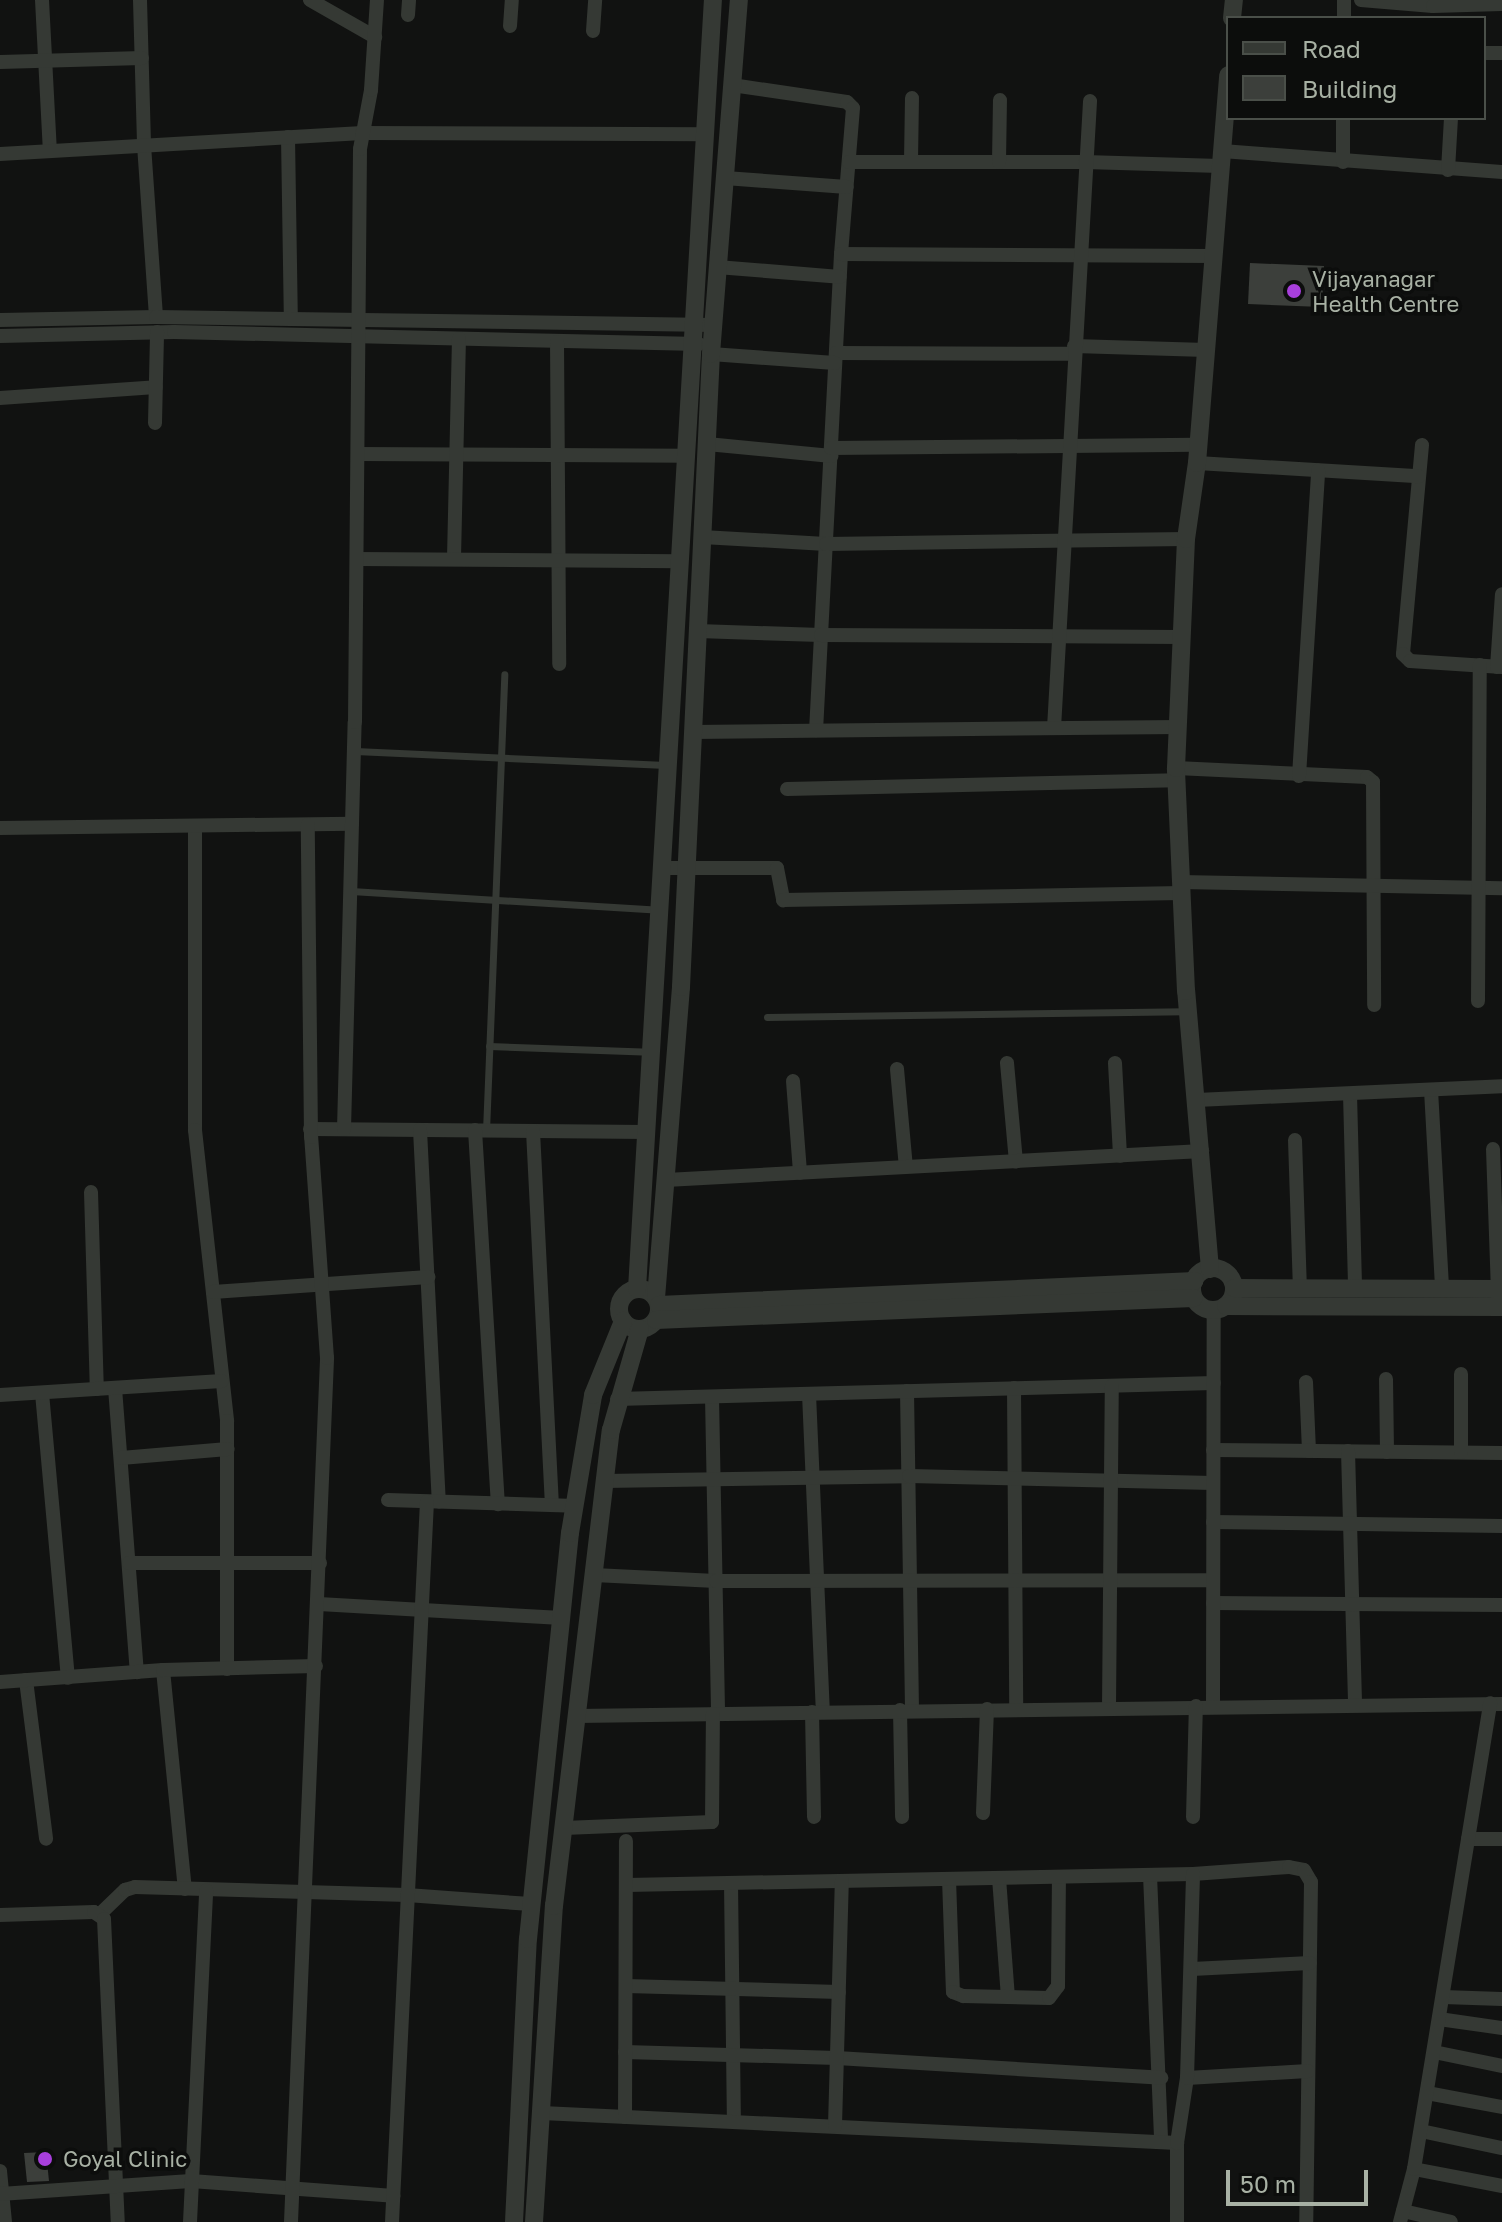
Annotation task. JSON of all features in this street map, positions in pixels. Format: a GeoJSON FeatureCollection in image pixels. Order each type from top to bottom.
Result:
{"type":"FeatureCollection","features":[{"type":"Feature","properties":{"kind":"street"},"geometry":{"type":"LineString","coordinates":[[42,0],[50,151]]}},
{"type":"Feature","properties":{"kind":"street"},"geometry":{"type":"LineString","coordinates":[[140,0],[144,145],[156,317]]}},
{"type":"Feature","properties":{"kind":"street"},"geometry":{"type":"LineString","coordinates":[[310,0],[375,37]]}},
{"type":"Feature","properties":{"kind":"street"},"geometry":{"type":"LineString","coordinates":[[344,1129],[354,751],[362,133],[371,90],[377,0]]}},
{"type":"Feature","properties":{"kind":"street"},"geometry":{"type":"LineString","coordinates":[[510,26],[512,0]]}},
{"type":"Feature","properties":{"kind":"street"},"geometry":{"type":"LineString","coordinates":[[593,31],[595,0]]}},
{"type":"Feature","properties":{"kind":"street"},"geometry":{"type":"LineString","coordinates":[[637,1289],[713,0]]}},
{"type":"Feature","properties":{"kind":"street"},"geometry":{"type":"LineString","coordinates":[[534,2222],[554,1906],[605,1481],[617,1399],[647,1315],[666,1180],[687,867],[712,341],[739,0]]}},
{"type":"Feature","properties":{"kind":"street"},"geometry":{"type":"LineString","coordinates":[[1361,0],[1422,3],[1456,12],[1500,3]]}},
{"type":"Feature","properties":{"kind":"street"},"geometry":{"type":"LineString","coordinates":[[0,62],[142,58]]}},
{"type":"Feature","properties":{"kind":"street"},"geometry":{"type":"LineString","coordinates":[[732,85],[851,104],[816,730]]}},
{"type":"Feature","properties":{"kind":"street"},"geometry":{"type":"LineString","coordinates":[[911,161],[912,98]]}},
{"type":"Feature","properties":{"kind":"street"},"geometry":{"type":"LineString","coordinates":[[514,2222],[531,1904],[575,1506],[595,1387],[647,1315],[646,1290],[627,1292],[620,1302],[647,1315],[1194,1289],[1210,1269],[1188,1011],[1176,774],[1186,539],[1206,350],[1226,99]]}},
{"type":"Feature","properties":{"kind":"street"},"geometry":{"type":"LineString","coordinates":[[999,162],[1000,100]]}},
{"type":"Feature","properties":{"kind":"street"},"geometry":{"type":"LineString","coordinates":[[1054,728],[1090,101]]}},
{"type":"Feature","properties":{"kind":"street"},"geometry":{"type":"LineString","coordinates":[[1343,120],[1343,162]]}},
{"type":"Feature","properties":{"kind":"street"},"geometry":{"type":"LineString","coordinates":[[1448,170],[1451,120]]}},
{"type":"Feature","properties":{"kind":"street"},"geometry":{"type":"LineString","coordinates":[[0,154],[362,133],[705,134]]}},
{"type":"Feature","properties":{"kind":"street"},"geometry":{"type":"LineString","coordinates":[[288,137],[291,318]]}},
{"type":"Feature","properties":{"kind":"street"},"geometry":{"type":"LineString","coordinates":[[849,162],[1085,162],[1221,158],[1502,172]]}},
{"type":"Feature","properties":{"kind":"street"},"geometry":{"type":"LineString","coordinates":[[725,178],[847,187]]}},
{"type":"Feature","properties":{"kind":"street"},"geometry":{"type":"LineString","coordinates":[[841,254],[1079,258],[1213,256]]}},
{"type":"Feature","properties":{"kind":"street"},"geometry":{"type":"LineString","coordinates":[[717,267],[840,277]]}},
{"type":"Feature","properties":{"kind":"street"},"geometry":{"type":"LineString","coordinates":[[0,320],[156,317],[693,324],[712,341]]}},
{"type":"Feature","properties":{"kind":"street"},"geometry":{"type":"LineString","coordinates":[[0,336],[157,332],[692,345],[712,341],[836,358],[1074,350],[1206,350]]}},
{"type":"Feature","properties":{"kind":"street"},"geometry":{"type":"LineString","coordinates":[[155,423],[157,332]]}},
{"type":"Feature","properties":{"kind":"street"},"geometry":{"type":"LineString","coordinates":[[454,558],[459,339]]}},
{"type":"Feature","properties":{"kind":"street"},"geometry":{"type":"LineString","coordinates":[[557,342],[559,664]]}},
{"type":"Feature","properties":{"kind":"street"},"geometry":{"type":"LineString","coordinates":[[0,398],[156,387]]}},
{"type":"Feature","properties":{"kind":"street"},"geometry":{"type":"LineString","coordinates":[[707,444],[831,452],[1069,445],[1196,454],[1318,471],[1419,476]]}},
{"type":"Feature","properties":{"kind":"street"},"geometry":{"type":"LineString","coordinates":[[1422,445],[1403,654],[1410,661],[1499,667],[1502,594]]}},
{"type":"Feature","properties":{"kind":"street"},"geometry":{"type":"LineString","coordinates":[[358,454],[686,456]]}},
{"type":"Feature","properties":{"kind":"street"},"geometry":{"type":"LineString","coordinates":[[1299,776],[1318,471]]}},
{"type":"Feature","properties":{"kind":"street"},"geometry":{"type":"LineString","coordinates":[[702,537],[826,544],[1064,538],[1186,539]]}},
{"type":"Feature","properties":{"kind":"street"},"geometry":{"type":"LineString","coordinates":[[357,559],[680,561]]}},
{"type":"Feature","properties":{"kind":"street"},"geometry":{"type":"LineString","coordinates":[[698,631],[821,635],[1181,637]]}},
{"type":"Feature","properties":{"kind":"street"},"geometry":{"type":"LineString","coordinates":[[1478,1001],[1476,887],[1480,665]]}},
{"type":"Feature","properties":{"kind":"street"},"geometry":{"type":"LineString","coordinates":[[693,732],[1179,727]]}},
{"type":"Feature","properties":{"kind":"street"},"geometry":{"type":"LineString","coordinates":[[787,789],[1176,774],[1367,777],[1373,782],[1374,1005]]}},
{"type":"Feature","properties":{"kind":"street"},"geometry":{"type":"LineString","coordinates":[[0,828],[352,824]]}},
{"type":"Feature","properties":{"kind":"street"},"geometry":{"type":"LineString","coordinates":[[291,2222],[327,1358],[310,1129],[308,825]]}},
{"type":"Feature","properties":{"kind":"street"},"geometry":{"type":"LineString","coordinates":[[195,826],[195,1130],[228,1449],[227,1669]]}},
{"type":"Feature","properties":{"kind":"street"},"geometry":{"type":"LineString","coordinates":[[662,868],[777,868],[783,900],[1181,888],[1502,888]]}},
{"type":"Feature","properties":{"kind":"street"},"geometry":{"type":"LineString","coordinates":[[1007,1063],[1016,1162]]}},
{"type":"Feature","properties":{"kind":"street"},"geometry":{"type":"LineString","coordinates":[[1115,1063],[1120,1156]]}},
{"type":"Feature","properties":{"kind":"street"},"geometry":{"type":"LineString","coordinates":[[897,1069],[906,1167]]}},
{"type":"Feature","properties":{"kind":"street"},"geometry":{"type":"LineString","coordinates":[[793,1081],[800,1173]]}},
{"type":"Feature","properties":{"kind":"street"},"geometry":{"type":"LineString","coordinates":[[1197,1100],[1502,1086]]}},
{"type":"Feature","properties":{"kind":"street"},"geometry":{"type":"LineString","coordinates":[[1431,1090],[1442,1289]]}},
{"type":"Feature","properties":{"kind":"street"},"geometry":{"type":"LineString","coordinates":[[1350,1094],[1355,1288]]}},
{"type":"Feature","properties":{"kind":"street"},"geometry":{"type":"LineString","coordinates":[[310,1129],[646,1132]]}},
{"type":"Feature","properties":{"kind":"street"},"geometry":{"type":"LineString","coordinates":[[392,2222],[422,1607],[433,1502],[428,1277],[420,1130]]}},
{"type":"Feature","properties":{"kind":"street"},"geometry":{"type":"LineString","coordinates":[[480,1130],[498,1504]]}},
{"type":"Feature","properties":{"kind":"street"},"geometry":{"type":"LineString","coordinates":[[533,1131],[552,1505]]}},
{"type":"Feature","properties":{"kind":"street"},"geometry":{"type":"LineString","coordinates":[[1295,1140],[1300,1288]]}},
{"type":"Feature","properties":{"kind":"street"},"geometry":{"type":"LineString","coordinates":[[1493,1149],[1501,1295]]}},
{"type":"Feature","properties":{"kind":"street"},"geometry":{"type":"LineString","coordinates":[[666,1180],[1202,1151]]}},
{"type":"Feature","properties":{"kind":"street"},"geometry":{"type":"LineString","coordinates":[[91,1192],[97,1389]]}},
{"type":"Feature","properties":{"kind":"street"},"geometry":{"type":"LineString","coordinates":[[1210,1269],[1229,1275],[1234,1288]]}},
{"type":"Feature","properties":{"kind":"street"},"geometry":{"type":"LineString","coordinates":[[213,1292],[428,1277]]}},
{"type":"Feature","properties":{"kind":"street"},"geometry":{"type":"LineString","coordinates":[[1234,1288],[1442,1289],[1501,1295]]}},
{"type":"Feature","properties":{"kind":"street"},"geometry":{"type":"LineString","coordinates":[[1213,1705],[1214,1383],[1220,1308],[1234,1288]]}},
{"type":"Feature","properties":{"kind":"street"},"geometry":{"type":"LineString","coordinates":[[1194,1289],[1201,1306],[1220,1308],[1501,1295]]}},
{"type":"Feature","properties":{"kind":"street"},"geometry":{"type":"LineString","coordinates":[[1461,1374],[1461,1452]]}},
{"type":"Feature","properties":{"kind":"street"},"geometry":{"type":"LineString","coordinates":[[1386,1379],[1387,1452]]}},
{"type":"Feature","properties":{"kind":"street"},"geometry":{"type":"LineString","coordinates":[[0,1395],[222,1381]]}},
{"type":"Feature","properties":{"kind":"street"},"geometry":{"type":"LineString","coordinates":[[1306,1382],[1309,1451]]}},
{"type":"Feature","properties":{"kind":"street"},"geometry":{"type":"LineString","coordinates":[[617,1399],[1214,1383]]}},
{"type":"Feature","properties":{"kind":"street"},"geometry":{"type":"LineString","coordinates":[[1109,1707],[1112,1386]]}},
{"type":"Feature","properties":{"kind":"street"},"geometry":{"type":"LineString","coordinates":[[115,1388],[137,1672]]}},
{"type":"Feature","properties":{"kind":"street"},"geometry":{"type":"LineString","coordinates":[[1014,1388],[1016,1709]]}},
{"type":"Feature","properties":{"kind":"street"},"geometry":{"type":"LineString","coordinates":[[902,1817],[911,1578],[907,1391]]}},
{"type":"Feature","properties":{"kind":"street"},"geometry":{"type":"LineString","coordinates":[[42,1393],[68,1678]]}},
{"type":"Feature","properties":{"kind":"street"},"geometry":{"type":"LineString","coordinates":[[809,1394],[817,1579],[818,1712],[814,1817]]}},
{"type":"Feature","properties":{"kind":"street"},"geometry":{"type":"LineString","coordinates":[[564,1828],[712,1822],[716,1581],[712,1397]]}},
{"type":"Feature","properties":{"kind":"street"},"geometry":{"type":"LineString","coordinates":[[121,1458],[228,1449]]}},
{"type":"Feature","properties":{"kind":"street"},"geometry":{"type":"LineString","coordinates":[[1213,1450],[1502,1453]]}},
{"type":"Feature","properties":{"kind":"street"},"geometry":{"type":"LineString","coordinates":[[1348,1451],[1355,1704]]}},
{"type":"Feature","properties":{"kind":"street"},"geometry":{"type":"LineString","coordinates":[[605,1481],[909,1476],[1213,1483]]}},
{"type":"Feature","properties":{"kind":"street"},"geometry":{"type":"LineString","coordinates":[[388,1500],[575,1506]]}},
{"type":"Feature","properties":{"kind":"street"},"geometry":{"type":"LineString","coordinates":[[1213,1522],[1502,1526]]}},
{"type":"Feature","properties":{"kind":"street"},"geometry":{"type":"LineString","coordinates":[[129,1563],[320,1563]]}},
{"type":"Feature","properties":{"kind":"street"},"geometry":{"type":"LineString","coordinates":[[594,1575],[716,1581],[911,1578],[1015,1583],[1213,1580]]}},
{"type":"Feature","properties":{"kind":"street"},"geometry":{"type":"LineString","coordinates":[[1213,1603],[1502,1605]]}},
{"type":"Feature","properties":{"kind":"street"},"geometry":{"type":"LineString","coordinates":[[319,1604],[422,1607],[562,1618]]}},
{"type":"Feature","properties":{"kind":"street"},"geometry":{"type":"LineString","coordinates":[[0,1682],[163,1670],[316,1666]]}},
{"type":"Feature","properties":{"kind":"street"},"geometry":{"type":"LineString","coordinates":[[163,1670],[185,1889]]}},
{"type":"Feature","properties":{"kind":"street"},"geometry":{"type":"LineString","coordinates":[[26,1680],[46,1839]]}},
{"type":"Feature","properties":{"kind":"street"},"geometry":{"type":"LineString","coordinates":[[577,1716],[1213,1705],[1496,1704],[1468,1839],[1414,2169],[1401,2216],[1451,2222]]}},
{"type":"Feature","properties":{"kind":"street"},"geometry":{"type":"LineString","coordinates":[[1193,1817],[1196,1706]]}},
{"type":"Feature","properties":{"kind":"street"},"geometry":{"type":"LineString","coordinates":[[983,1813],[987,1709]]}},
{"type":"Feature","properties":{"kind":"street"},"geometry":{"type":"LineString","coordinates":[[1468,1839],[1502,1839]]}},
{"type":"Feature","properties":{"kind":"street"},"geometry":{"type":"LineString","coordinates":[[625,2117],[626,1841]]}},
{"type":"Feature","properties":{"kind":"street"},"geometry":{"type":"LineString","coordinates":[[627,1885],[1193,1874],[1289,1867],[1304,1870],[1311,1882],[1306,2222]]}},
{"type":"Feature","properties":{"kind":"street"},"geometry":{"type":"LineString","coordinates":[[1177,2222],[1177,2143],[1187,2078],[1193,1874]]}},
{"type":"Feature","properties":{"kind":"street"},"geometry":{"type":"LineString","coordinates":[[1150,1875],[1161,2078],[1161,2142]]}},
{"type":"Feature","properties":{"kind":"street"},"geometry":{"type":"LineString","coordinates":[[949,1879],[953,1992],[963,1996],[1049,1998],[1056,1992],[1059,1877]]}},
{"type":"Feature","properties":{"kind":"street"},"geometry":{"type":"LineString","coordinates":[[999,1878],[1008,1997]]}},
{"type":"Feature","properties":{"kind":"street"},"geometry":{"type":"LineString","coordinates":[[835,2126],[842,1881]]}},
{"type":"Feature","properties":{"kind":"street"},"geometry":{"type":"LineString","coordinates":[[731,1883],[734,2121]]}},
{"type":"Feature","properties":{"kind":"street"},"geometry":{"type":"LineString","coordinates":[[0,1915],[100,1914],[129,1888],[407,1895],[531,1904]]}},
{"type":"Feature","properties":{"kind":"street"},"geometry":{"type":"LineString","coordinates":[[190,2222],[206,1890]]}},
{"type":"Feature","properties":{"kind":"street"},"geometry":{"type":"LineString","coordinates":[[100,1914],[105,1925],[118,2222]]}},
{"type":"Feature","properties":{"kind":"street"},"geometry":{"type":"LineString","coordinates":[[1192,1969],[1310,1963]]}},
{"type":"Feature","properties":{"kind":"street"},"geometry":{"type":"LineString","coordinates":[[626,1986],[839,1992]]}},
{"type":"Feature","properties":{"kind":"street"},"geometry":{"type":"LineString","coordinates":[[1443,1997],[1502,1999]]}},
{"type":"Feature","properties":{"kind":"street"},"geometry":{"type":"LineString","coordinates":[[1439,2019],[1502,2028]]}},
{"type":"Feature","properties":{"kind":"street"},"geometry":{"type":"LineString","coordinates":[[625,2052],[837,2058],[1161,2078]]}},
{"type":"Feature","properties":{"kind":"street"},"geometry":{"type":"LineString","coordinates":[[1434,2052],[1502,2066]]}},
{"type":"Feature","properties":{"kind":"street"},"geometry":{"type":"LineString","coordinates":[[1187,2078],[1308,2071]]}},
{"type":"Feature","properties":{"kind":"street"},"geometry":{"type":"LineString","coordinates":[[1427,2093],[1502,2107]]}},
{"type":"Feature","properties":{"kind":"street"},"geometry":{"type":"LineString","coordinates":[[542,2113],[1177,2143]]}},
{"type":"Feature","properties":{"kind":"street"},"geometry":{"type":"LineString","coordinates":[[1421,2131],[1502,2148]]}},
{"type":"Feature","properties":{"kind":"street"},"geometry":{"type":"LineString","coordinates":[[1414,2169],[1502,2186]]}},
{"type":"Feature","properties":{"kind":"street"},"geometry":{"type":"LineString","coordinates":[[0,2171],[5,2222]]}},
{"type":"Feature","properties":{"kind":"street"},"geometry":{"type":"LineString","coordinates":[[1,2194],[191,2181],[393,2196]]}},
{"type":"Feature","properties":{"kind":"lane"},"geometry":{"type":"LineString","coordinates":[[480,1130],[489,1046],[504,674]]}},
{"type":"Feature","properties":{"kind":"lane"},"geometry":{"type":"LineString","coordinates":[[354,751],[668,766]]}},
{"type":"Feature","properties":{"kind":"lane"},"geometry":{"type":"LineString","coordinates":[[351,891],[660,910]]}},
{"type":"Feature","properties":{"kind":"lane"},"geometry":{"type":"LineString","coordinates":[[767,1017],[1188,1011]]}},
{"type":"Feature","properties":{"kind":"lane"},"geometry":{"type":"LineString","coordinates":[[489,1046],[651,1052]]}},
{"type":"Feature","properties":{"kind":"building"},"geometry":{"type":"Polygon","coordinates":[[[1250,263],[1324,266],[1322,307],[1248,304],[1250,263]]]}},
{"type":"Feature","properties":{"kind":"building"},"geometry":{"type":"Polygon","coordinates":[[[46,2152],[49,2181],[27,2182],[24,2153],[46,2152]]]}},
{"type":"Feature","properties":{"kind":"place","name":"Vijayanagar Health Centre"},"geometry":{"type":"Point","coordinates":[1294,291]}},
{"type":"Feature","properties":{"kind":"place","name":"Goyal Clinic"},"geometry":{"type":"Point","coordinates":[45,2159]}}]}
